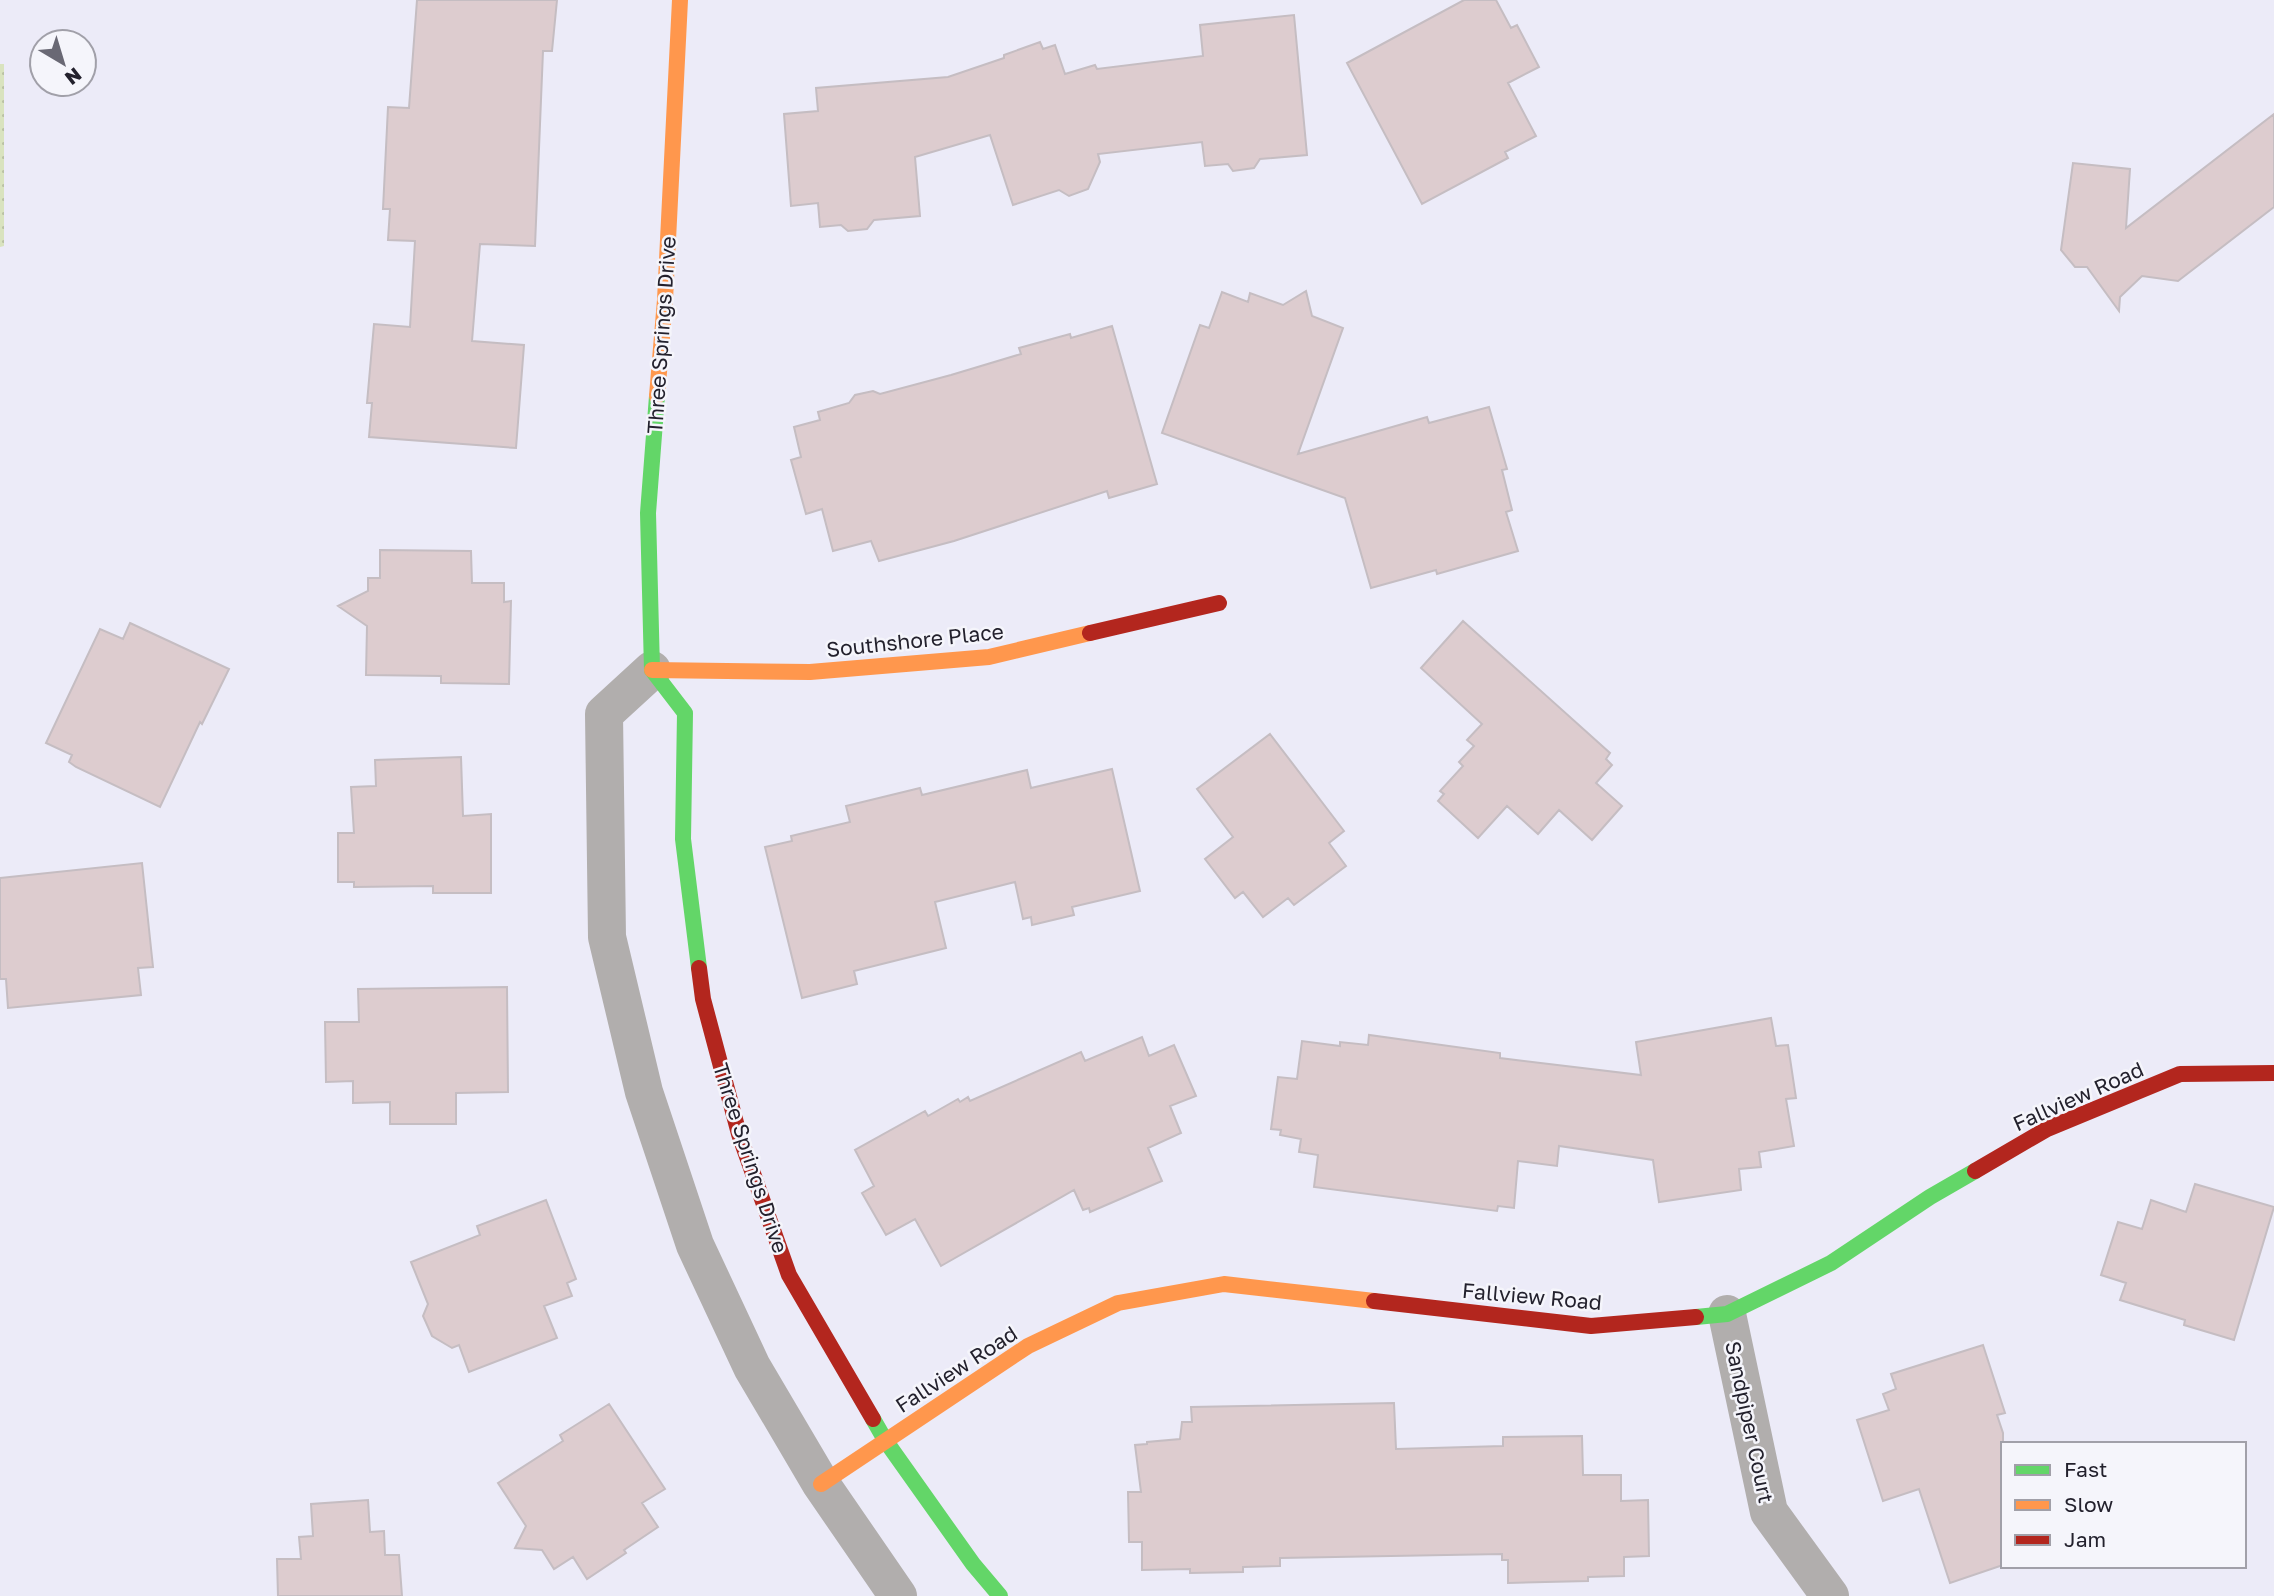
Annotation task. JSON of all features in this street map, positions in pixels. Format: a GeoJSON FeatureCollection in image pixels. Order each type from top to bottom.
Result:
{"type":"FeatureCollection","features":[{"type":"Feature","properties":{"kind":"street","name":"Three Springs Drive"},"geometry":{"type":"LineString","coordinates":[[680,0],[665,300],[648,513],[652,670],[685,713],[683,839],[704,999],[739,1134],[789,1275],[885,1440],[973,1564],[1000,1596]]}},
{"type":"Feature","properties":{"kind":"street","name":"Southshore Place"},"geometry":{"type":"LineString","coordinates":[[652,670],[810,672],[989,657],[1219,603]]}},
{"type":"Feature","properties":{"kind":"street"},"geometry":{"type":"LineString","coordinates":[[652,670],[604,714],[607,937],[645,1092],[695,1245],[752,1367],[821,1484],[898,1596]]}},
{"type":"Feature","properties":{"kind":"street","name":"Fallview Road"},"geometry":{"type":"LineString","coordinates":[[821,1484],[1028,1346],[1118,1303],[1224,1284],[1591,1326],[1727,1314],[1831,1263],[1930,1197],[2047,1129],[2180,1074],[2274,1073]]}},
{"type":"Feature","properties":{"kind":"street","name":"Sandpiper Court"},"geometry":{"type":"LineString","coordinates":[[1727,1314],[1769,1512],[1830,1596]]}},
{"type":"Feature","properties":{"kind":"green space"},"geometry":{"type":"Polygon","coordinates":[[[0,64],[4,64],[4,246],[0,247],[0,64]]]}},
{"type":"Feature","properties":{"kind":"building"},"geometry":{"type":"Polygon","coordinates":[[[417,0],[557,0],[552,51],[543,51],[535,246],[480,244],[472,341],[524,345],[516,448],[369,437],[372,403],[367,403],[374,324],[410,327],[415,241],[388,240],[390,209],[383,209],[388,107],[409,108],[417,0]]]}},
{"type":"Feature","properties":{"kind":"building"},"geometry":{"type":"Polygon","coordinates":[[[1464,0],[1496,0],[1511,28],[1517,25],[1539,67],[1508,83],[1536,136],[1505,152],[1508,158],[1422,204],[1347,63],[1464,0]]]}},
{"type":"Feature","properties":{"kind":"building"},"geometry":{"type":"Polygon","coordinates":[[[1294,15],[1307,155],[1260,159],[1254,168],[1233,171],[1228,164],[1205,166],[1202,142],[1098,154],[1100,162],[1088,189],[1069,196],[1059,190],[1013,205],[990,135],[915,157],[920,216],[874,220],[867,229],[848,231],[841,225],[820,227],[818,203],[791,206],[784,114],[818,111],[816,88],[948,77],[1004,58],[1004,55],[1040,42],[1043,49],[1055,45],[1065,74],[1095,65],[1097,69],[1203,56],[1200,25],[1294,15]]]}},
{"type":"Feature","properties":{"kind":"building"},"geometry":{"type":"Polygon","coordinates":[[[2274,114],[2274,207],[2178,281],[2142,276],[2120,297],[2119,311],[2087,267],[2075,267],[2061,250],[2073,163],[2130,169],[2126,228],[2274,114]]]}},
{"type":"Feature","properties":{"kind":"building"},"geometry":{"type":"Polygon","coordinates":[[[1306,291],[1312,316],[1343,328],[1298,454],[1427,417],[1429,423],[1489,407],[1507,469],[1502,470],[1512,510],[1506,512],[1518,551],[1437,574],[1436,570],[1371,588],[1345,498],[1162,433],[1200,325],[1209,328],[1222,292],[1248,302],[1250,293],[1283,305],[1306,291]]]}},
{"type":"Feature","properties":{"kind":"building"},"geometry":{"type":"Polygon","coordinates":[[[1112,326],[1157,484],[1109,498],[1107,491],[954,541],[879,561],[871,541],[833,551],[822,509],[806,514],[791,460],[801,457],[794,427],[820,420],[818,412],[849,403],[855,395],[873,391],[880,394],[951,375],[1021,354],[1019,348],[1070,334],[1071,338],[1112,326]]]}},
{"type":"Feature","properties":{"kind":"building"},"geometry":{"type":"Polygon","coordinates":[[[380,550],[471,551],[472,583],[504,583],[504,602],[511,601],[509,684],[441,683],[441,676],[366,675],[367,626],[338,606],[368,591],[368,578],[380,578],[380,550]]]}},
{"type":"Feature","properties":{"kind":"building"},"geometry":{"type":"Polygon","coordinates":[[[1463,621],[1610,753],[1606,759],[1612,765],[1596,783],[1622,806],[1592,840],[1559,810],[1538,834],[1507,806],[1478,838],[1438,801],[1444,794],[1440,791],[1463,766],[1459,762],[1474,746],[1467,740],[1482,724],[1421,668],[1463,621]]]}},
{"type":"Feature","properties":{"kind":"building"},"geometry":{"type":"Polygon","coordinates":[[[130,623],[229,669],[202,724],[200,722],[160,807],[76,767],[69,762],[72,755],[46,743],[100,629],[123,639],[130,623]]]}},
{"type":"Feature","properties":{"kind":"building"},"geometry":{"type":"Polygon","coordinates":[[[1270,734],[1344,831],[1329,843],[1346,866],[1294,905],[1288,898],[1263,917],[1243,892],[1235,898],[1205,859],[1233,837],[1197,789],[1270,734]]]}},
{"type":"Feature","properties":{"kind":"building"},"geometry":{"type":"Polygon","coordinates":[[[461,757],[463,816],[491,814],[491,893],[433,893],[433,886],[354,887],[354,882],[338,882],[338,833],[354,833],[351,787],[376,786],[375,760],[461,757]]]}},
{"type":"Feature","properties":{"kind":"building"},"geometry":{"type":"Polygon","coordinates":[[[1112,769],[1140,891],[1072,907],[1074,915],[1032,925],[1031,917],[1023,919],[1015,882],[935,902],[946,948],[854,971],[857,984],[802,998],[765,847],[792,841],[791,836],[850,822],[846,806],[920,788],[922,795],[1027,770],[1031,788],[1112,769]]]}},
{"type":"Feature","properties":{"kind":"building"},"geometry":{"type":"Polygon","coordinates":[[[142,863],[153,967],[138,968],[141,995],[8,1008],[6,979],[0,979],[0,878],[142,863]]]}},
{"type":"Feature","properties":{"kind":"building"},"geometry":{"type":"Polygon","coordinates":[[[507,987],[508,1092],[456,1093],[456,1124],[390,1124],[390,1102],[353,1103],[353,1081],[326,1082],[325,1022],[359,1022],[358,989],[507,987]]]}},
{"type":"Feature","properties":{"kind":"building"},"geometry":{"type":"Polygon","coordinates":[[[1771,1018],[1776,1046],[1788,1045],[1796,1098],[1786,1099],[1794,1146],[1759,1152],[1761,1167],[1739,1169],[1741,1190],[1659,1202],[1653,1160],[1559,1146],[1557,1166],[1518,1161],[1514,1208],[1498,1206],[1497,1211],[1314,1187],[1318,1155],[1299,1152],[1301,1139],[1280,1135],[1281,1130],[1271,1129],[1278,1077],[1297,1079],[1302,1041],[1340,1046],[1340,1042],[1368,1045],[1369,1035],[1500,1053],[1500,1058],[1641,1075],[1636,1042],[1771,1018]]]}},
{"type":"Feature","properties":{"kind":"building"},"geometry":{"type":"Polygon","coordinates":[[[1142,1037],[1149,1056],[1174,1045],[1196,1096],[1170,1106],[1181,1133],[1148,1148],[1162,1181],[1090,1212],[1089,1208],[1083,1210],[1074,1190],[941,1266],[915,1219],[886,1235],[862,1193],[874,1186],[855,1150],[925,1111],[928,1116],[958,1099],[960,1102],[968,1097],[970,1101],[1081,1052],[1085,1061],[1142,1037]]]}},
{"type":"Feature","properties":{"kind":"building"},"geometry":{"type":"Polygon","coordinates":[[[2195,1184],[2274,1207],[2234,1340],[2184,1325],[2185,1320],[2120,1300],[2126,1283],[2101,1275],[2118,1222],[2142,1229],[2151,1200],[2186,1212],[2195,1184]]]}},
{"type":"Feature","properties":{"kind":"building"},"geometry":{"type":"Polygon","coordinates":[[[546,1200],[576,1279],[567,1283],[572,1296],[544,1306],[557,1338],[469,1372],[459,1345],[452,1348],[432,1336],[423,1316],[428,1304],[411,1262],[480,1235],[477,1226],[546,1200]]]}},
{"type":"Feature","properties":{"kind":"building"},"geometry":{"type":"Polygon","coordinates":[[[1983,1345],[2005,1413],[1997,1415],[2003,1433],[2001,1566],[1950,1583],[1919,1489],[1883,1501],[1857,1420],[1889,1410],[1883,1394],[1896,1389],[1891,1374],[1983,1345]]]}},
{"type":"Feature","properties":{"kind":"building"},"geometry":{"type":"Polygon","coordinates":[[[1394,1403],[1396,1449],[1503,1446],[1503,1437],[1582,1436],[1583,1475],[1621,1475],[1621,1501],[1648,1500],[1649,1556],[1624,1557],[1624,1576],[1588,1577],[1588,1581],[1508,1583],[1508,1560],[1502,1560],[1502,1554],[1280,1558],[1280,1566],[1243,1567],[1243,1572],[1142,1570],[1142,1542],[1129,1542],[1128,1492],[1141,1492],[1135,1445],[1180,1439],[1182,1422],[1192,1422],[1191,1407],[1394,1403]]]}},
{"type":"Feature","properties":{"kind":"building"},"geometry":{"type":"Polygon","coordinates":[[[609,1404],[665,1489],[642,1503],[658,1527],[587,1579],[573,1557],[554,1569],[542,1550],[515,1548],[526,1526],[498,1483],[563,1441],[560,1435],[609,1404]]]}},
{"type":"Feature","properties":{"kind":"building"},"geometry":{"type":"Polygon","coordinates":[[[368,1500],[370,1532],[384,1531],[385,1555],[399,1555],[402,1596],[278,1596],[277,1559],[301,1559],[299,1537],[313,1536],[311,1504],[368,1500]]]}},
{"type":"Feature","properties":{"kind":"traffic: fast"},"geometry":{"type":"LineString","coordinates":[[657,396],[648,513],[652,670],[685,713],[683,839],[699,968]]}},
{"type":"Feature","properties":{"kind":"traffic: fast"},"geometry":{"type":"LineString","coordinates":[[1696,1317],[1727,1314],[1831,1263],[1930,1197],[1975,1171]]}},
{"type":"Feature","properties":{"kind":"traffic: fast"},"geometry":{"type":"LineString","coordinates":[[873,1419],[973,1564],[1000,1596]]}},
{"type":"Feature","properties":{"kind":"traffic: slow"},"geometry":{"type":"LineString","coordinates":[[657,396],[665,300],[680,0]]}},
{"type":"Feature","properties":{"kind":"traffic: slow"},"geometry":{"type":"LineString","coordinates":[[652,670],[810,672],[989,657],[1090,633]]}},
{"type":"Feature","properties":{"kind":"traffic: slow"},"geometry":{"type":"LineString","coordinates":[[821,1484],[1028,1346],[1118,1303],[1224,1284],[1374,1301]]}},
{"type":"Feature","properties":{"kind":"traffic: jam"},"geometry":{"type":"LineString","coordinates":[[1090,633],[1219,603]]}},
{"type":"Feature","properties":{"kind":"traffic: jam"},"geometry":{"type":"LineString","coordinates":[[699,968],[703,999],[739,1134],[789,1275],[873,1419]]}},
{"type":"Feature","properties":{"kind":"traffic: jam"},"geometry":{"type":"LineString","coordinates":[[1975,1171],[2047,1129],[2180,1074],[2274,1073]]}},
{"type":"Feature","properties":{"kind":"traffic: jam"},"geometry":{"type":"LineString","coordinates":[[1374,1301],[1591,1326],[1696,1317]]}}]}
